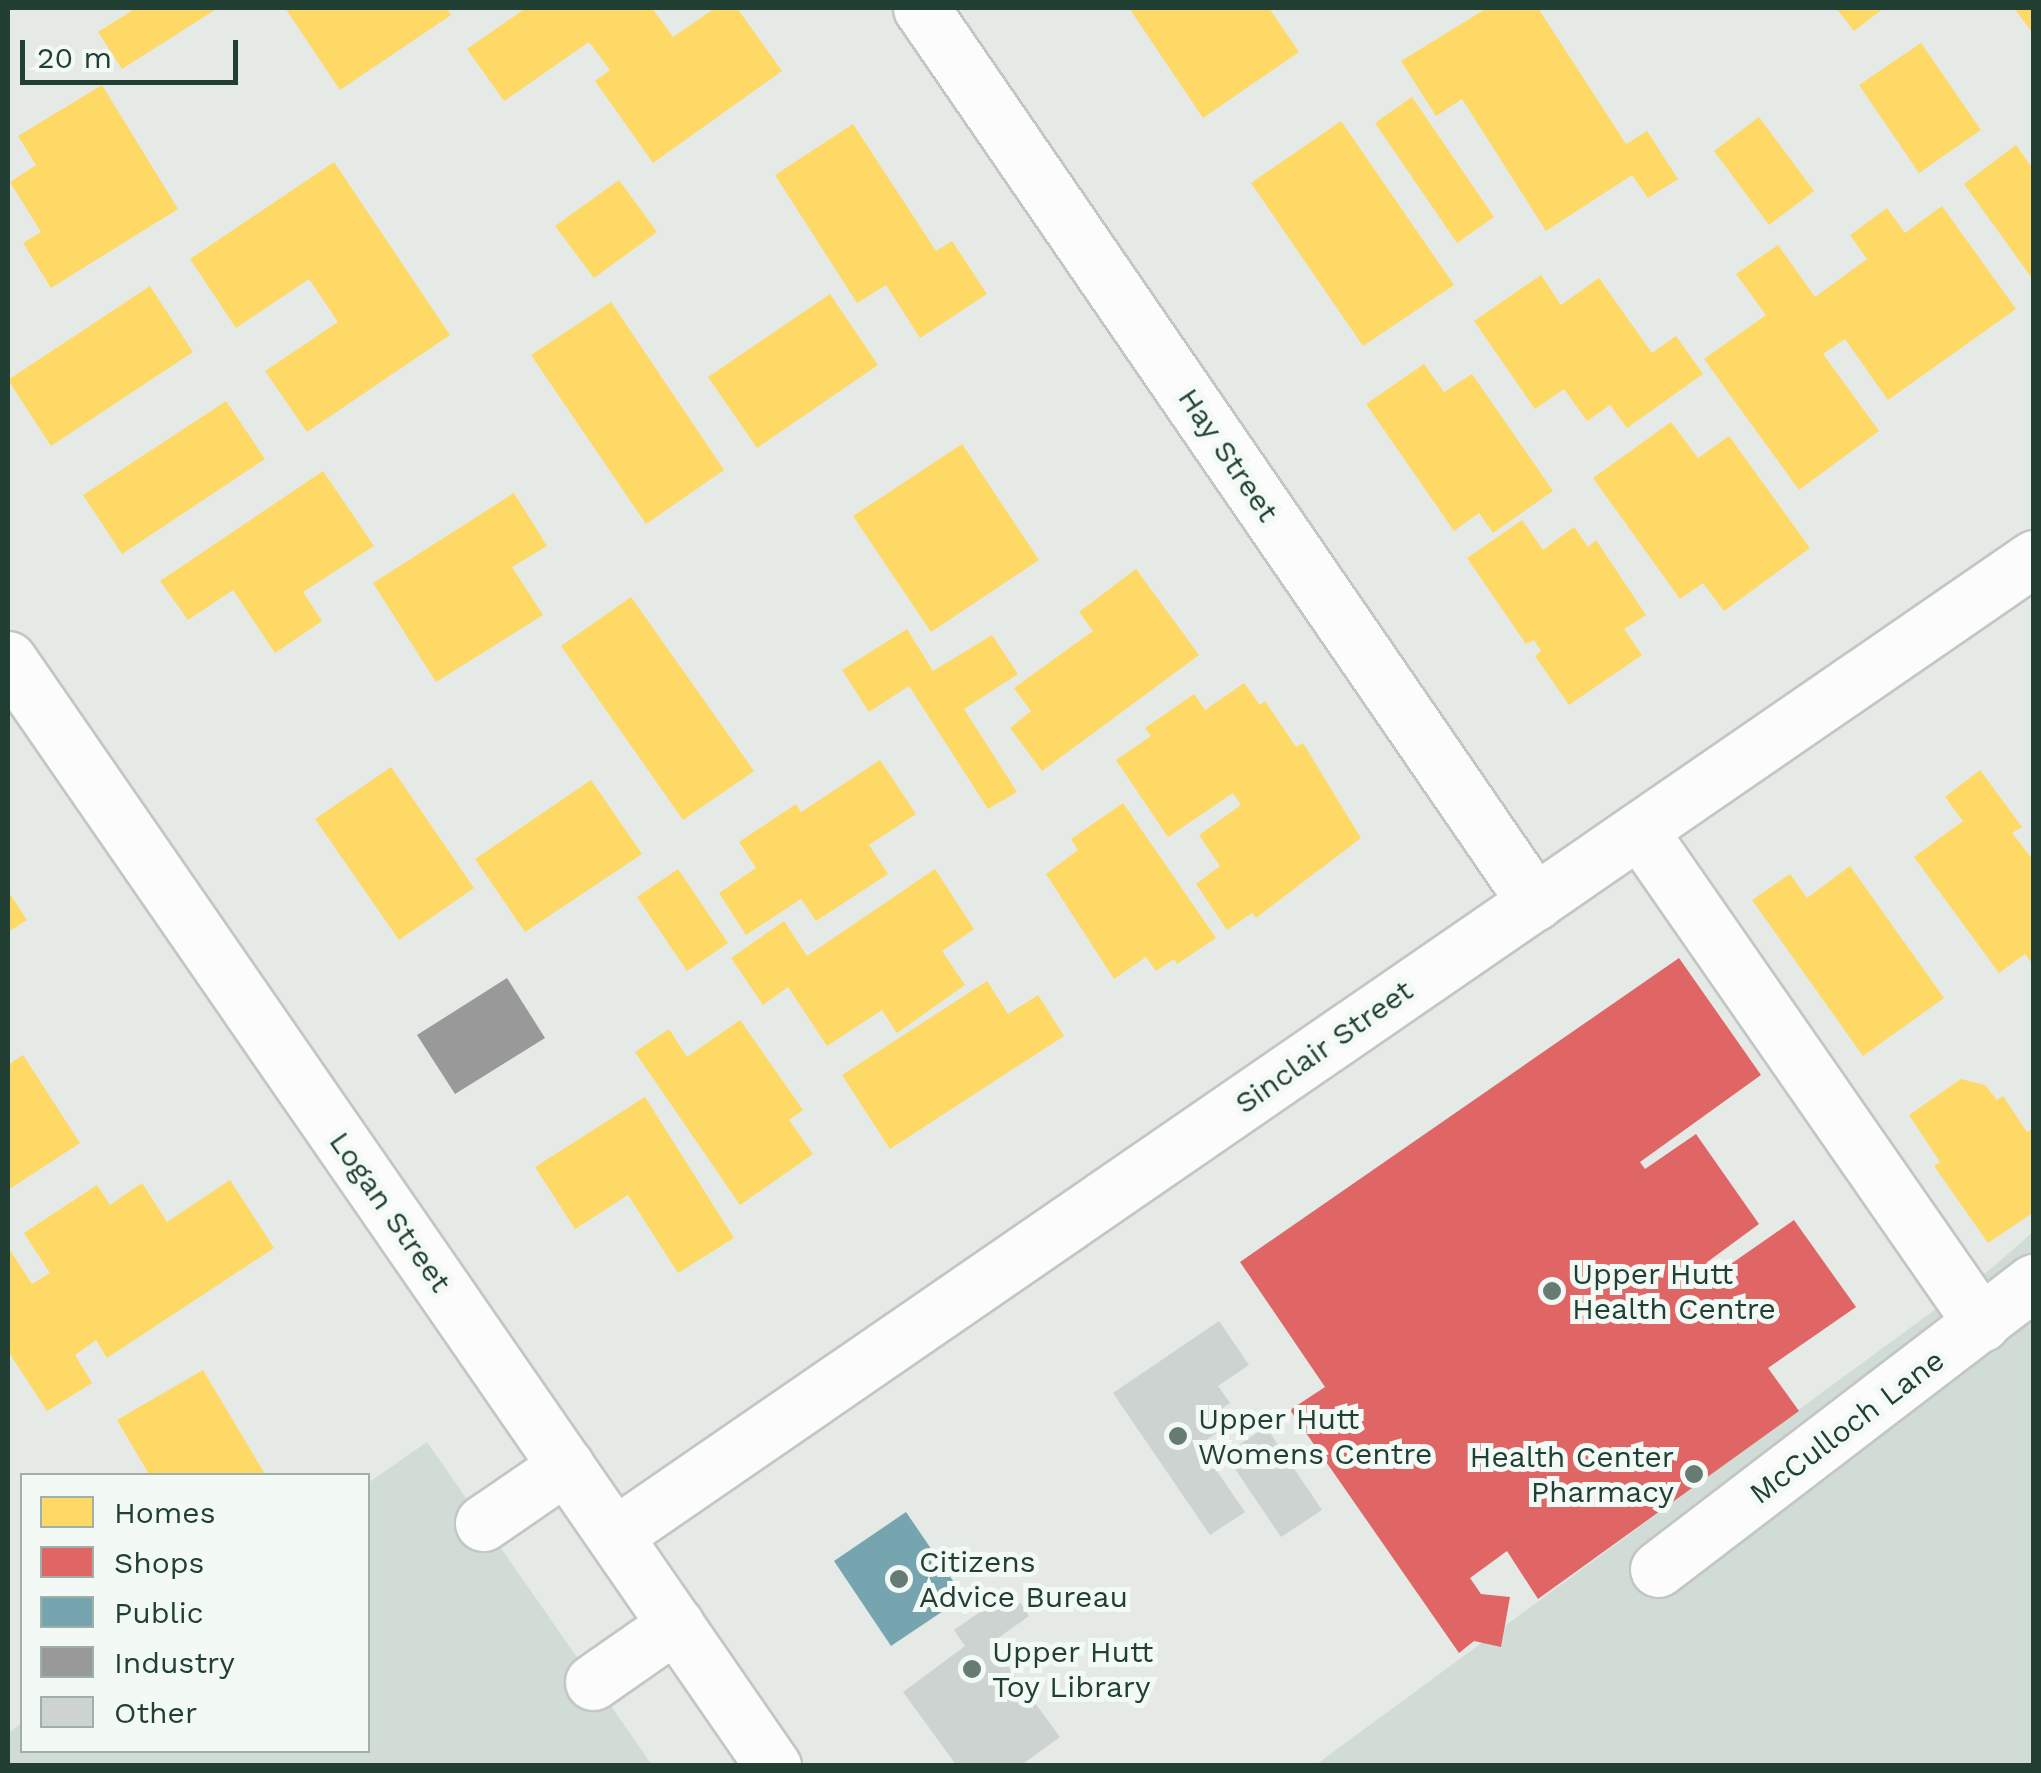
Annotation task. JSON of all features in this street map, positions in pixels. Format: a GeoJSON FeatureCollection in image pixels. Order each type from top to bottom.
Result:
{"type":"FeatureCollection","features":[{"type":"Feature","properties":{"kind":"street","name":"Hay Street"},"geometry":{"type":"LineString","coordinates":[[921,8],[1534,902]]}},
{"type":"Feature","properties":{"kind":"street","name":"Sinclair Street"},"geometry":{"type":"LineString","coordinates":[[615,1535],[2034,558]]}},
{"type":"Feature","properties":{"kind":"street","name":"Logan Street"},"geometry":{"type":"LineString","coordinates":[[8,659],[773,1766]]}},
{"type":"Feature","properties":{"kind":"street"},"geometry":{"type":"LineString","coordinates":[[1639,830],[1982,1324]]}},
{"type":"Feature","properties":{"kind":"street","name":"McCulloch Lane"},"geometry":{"type":"LineString","coordinates":[[1658,1569],[2034,1282]]}},
{"type":"Feature","properties":{"kind":"street"},"geometry":{"type":"LineString","coordinates":[[483,1523],[566,1466]]}},
{"type":"Feature","properties":{"kind":"street"},"geometry":{"type":"LineString","coordinates":[[593,1682],[676,1624]]}},
{"type":"Feature","properties":{"kind":"shaded area"},"geometry":{"type":"Polygon","coordinates":[[[2033,1232],[2033,1765],[1314,1766],[1993,1267],[2033,1232]]]}},
{"type":"Feature","properties":{"kind":"shaded area"},"geometry":{"type":"Polygon","coordinates":[[[427,1442],[652,1765],[8,1765],[8,1733],[20,1724],[20,1753],[370,1753],[370,1482],[427,1442]]]}},
{"type":"Feature","properties":{"kind":"building: Homes"},"geometry":{"type":"Polygon","coordinates":[[[136,8],[218,8],[122,69],[98,32],[136,8]]]}},
{"type":"Feature","properties":{"kind":"building: Homes"},"geometry":{"type":"Polygon","coordinates":[[[285,8],[446,8],[451,15],[340,90],[285,8]]]}},
{"type":"Feature","properties":{"kind":"building: Homes"},"geometry":{"type":"Polygon","coordinates":[[[526,8],[652,8],[673,37],[715,8],[737,8],[782,71],[653,163],[595,81],[610,70],[589,42],[504,101],[467,49],[526,8]]]}},
{"type":"Feature","properties":{"kind":"building: Homes"},"geometry":{"type":"Polygon","coordinates":[[[1129,8],[1269,8],[1299,52],[1203,118],[1129,8]]]}},
{"type":"Feature","properties":{"kind":"building: Homes"},"geometry":{"type":"Polygon","coordinates":[[[1487,8],[1538,8],[1626,144],[1647,131],[1678,179],[1648,198],[1632,175],[1546,231],[1462,99],[1436,116],[1401,61],[1487,8]]]}},
{"type":"Feature","properties":{"kind":"building: Homes"},"geometry":{"type":"Polygon","coordinates":[[[1836,8],[1884,8],[1854,31],[1836,8]]]}},
{"type":"Feature","properties":{"kind":"building: Homes"},"geometry":{"type":"Polygon","coordinates":[[[2014,8],[2034,8],[2034,35],[2014,8]]]}},
{"type":"Feature","properties":{"kind":"building: Homes"},"geometry":{"type":"Polygon","coordinates":[[[1921,43],[1981,130],[1919,173],[1859,85],[1921,43]]]}},
{"type":"Feature","properties":{"kind":"building: Homes"},"geometry":{"type":"Polygon","coordinates":[[[102,85],[178,209],[51,288],[23,243],[41,232],[10,182],[36,165],[18,136],[102,85]]]}},
{"type":"Feature","properties":{"kind":"building: Homes"},"geometry":{"type":"Polygon","coordinates":[[[1412,97],[1494,217],[1457,243],[1375,123],[1412,97]]]}},
{"type":"Feature","properties":{"kind":"building: Homes"},"geometry":{"type":"Polygon","coordinates":[[[1759,117],[1814,191],[1769,225],[1714,151],[1759,117]]]}},
{"type":"Feature","properties":{"kind":"building: Homes"},"geometry":{"type":"Polygon","coordinates":[[[1341,121],[1454,285],[1363,346],[1251,183],[1341,121]]]}},
{"type":"Feature","properties":{"kind":"building: Homes"},"geometry":{"type":"Polygon","coordinates":[[[853,124],[936,251],[952,241],[987,294],[920,338],[886,285],[857,303],[775,175],[853,124]]]}},
{"type":"Feature","properties":{"kind":"building: Homes"},"geometry":{"type":"Polygon","coordinates":[[[2016,145],[2030,165],[2034,163],[2034,281],[1964,184],[2016,145]]]}},
{"type":"Feature","properties":{"kind":"building: Homes"},"geometry":{"type":"Polygon","coordinates":[[[334,162],[450,335],[307,432],[265,371],[338,322],[309,279],[236,328],[190,259],[334,162]]]}},
{"type":"Feature","properties":{"kind":"building: Homes"},"geometry":{"type":"Polygon","coordinates":[[[619,180],[657,232],[594,278],[555,226],[619,180]]]}},
{"type":"Feature","properties":{"kind":"building: Homes"},"geometry":{"type":"Polygon","coordinates":[[[1942,206],[2016,309],[1888,400],[1845,339],[1823,354],[1879,431],[1799,490],[1704,359],[1766,315],[1736,274],[1778,245],[1815,297],[1867,259],[1850,235],[1887,208],[1905,233],[1942,206]]]}},
{"type":"Feature","properties":{"kind":"building: Homes"},"geometry":{"type":"Polygon","coordinates":[[[1541,275],[1561,305],[1599,278],[1652,353],[1676,336],[1703,374],[1627,428],[1610,405],[1587,421],[1564,389],[1535,409],[1474,321],[1541,275]]]}},
{"type":"Feature","properties":{"kind":"building: Homes"},"geometry":{"type":"Polygon","coordinates":[[[150,286],[193,352],[51,446],[8,380],[150,286]]]}},
{"type":"Feature","properties":{"kind":"building: Homes"},"geometry":{"type":"Polygon","coordinates":[[[830,294],[878,365],[757,448],[708,377],[830,294]]]}},
{"type":"Feature","properties":{"kind":"building: Homes"},"geometry":{"type":"Polygon","coordinates":[[[611,302],[724,470],[646,524],[531,355],[611,302]]]}},
{"type":"Feature","properties":{"kind":"building: Homes"},"geometry":{"type":"Polygon","coordinates":[[[1424,364],[1444,392],[1472,374],[1553,491],[1493,533],[1479,513],[1454,531],[1366,404],[1424,364]]]}},
{"type":"Feature","properties":{"kind":"building: Homes"},"geometry":{"type":"Polygon","coordinates":[[[226,401],[265,459],[122,554],[83,495],[226,401]]]}},
{"type":"Feature","properties":{"kind":"building: Homes"},"geometry":{"type":"Polygon","coordinates":[[[1671,422],[1698,458],[1729,436],[1810,548],[1724,611],[1703,583],[1680,599],[1593,478],[1671,422]]]}},
{"type":"Feature","properties":{"kind":"building: Homes"},"geometry":{"type":"Polygon","coordinates":[[[962,444],[1039,560],[931,632],[853,516],[962,444]]]}},
{"type":"Feature","properties":{"kind":"building: Homes"},"geometry":{"type":"Polygon","coordinates":[[[323,471],[374,546],[303,592],[322,621],[275,653],[233,590],[188,620],[160,581],[323,471]]]}},
{"type":"Feature","properties":{"kind":"building: Homes"},"geometry":{"type":"Polygon","coordinates":[[[514,493],[547,546],[512,567],[543,615],[436,682],[373,583],[514,493]]]}},
{"type":"Feature","properties":{"kind":"building: Homes"},"geometry":{"type":"Polygon","coordinates":[[[1522,520],[1543,550],[1574,527],[1588,547],[1596,540],[1646,615],[1624,629],[1642,655],[1569,705],[1535,656],[1541,651],[1534,640],[1526,644],[1467,558],[1522,520]]]}},
{"type":"Feature","properties":{"kind":"building: Homes"},"geometry":{"type":"Polygon","coordinates":[[[1136,569],[1199,655],[1042,771],[1010,728],[1031,711],[1014,688],[1093,631],[1079,612],[1136,569]]]}},
{"type":"Feature","properties":{"kind":"building: Homes"},"geometry":{"type":"Polygon","coordinates":[[[631,597],[754,771],[683,820],[561,646],[631,597]]]}},
{"type":"Feature","properties":{"kind":"building: Homes"},"geometry":{"type":"Polygon","coordinates":[[[907,629],[933,671],[992,635],[1018,674],[964,709],[1017,792],[988,809],[909,686],[869,712],[842,670],[907,629]]]}},
{"type":"Feature","properties":{"kind":"building: Homes"},"geometry":{"type":"Polygon","coordinates":[[[1244,683],[1260,705],[1265,701],[1296,747],[1303,743],[1361,838],[1256,918],[1252,913],[1227,930],[1196,884],[1220,866],[1199,835],[1241,805],[1233,793],[1168,837],[1116,760],[1151,736],[1145,728],[1194,694],[1205,710],[1244,683]]]}},
{"type":"Feature","properties":{"kind":"building: Homes"},"geometry":{"type":"Polygon","coordinates":[[[880,760],[916,814],[869,845],[888,874],[816,921],[801,899],[746,935],[719,893],[756,868],[739,842],[796,804],[801,812],[880,760]]]}},
{"type":"Feature","properties":{"kind":"building: Homes"},"geometry":{"type":"Polygon","coordinates":[[[391,767],[474,888],[399,940],[315,819],[391,767]]]}},
{"type":"Feature","properties":{"kind":"building: Homes"},"geometry":{"type":"Polygon","coordinates":[[[1980,770],[2022,827],[2012,833],[2034,861],[2034,966],[2025,954],[1999,973],[1914,857],[1963,821],[1945,797],[1980,770]]]}},
{"type":"Feature","properties":{"kind":"building: Homes"},"geometry":{"type":"Polygon","coordinates":[[[591,780],[642,854],[525,932],[475,859],[591,780]]]}},
{"type":"Feature","properties":{"kind":"building: Homes"},"geometry":{"type":"Polygon","coordinates":[[[1123,803],[1216,938],[1177,964],[1174,959],[1156,971],[1146,957],[1114,979],[1046,874],[1078,850],[1071,839],[1123,803]]]}},
{"type":"Feature","properties":{"kind":"building: Homes"},"geometry":{"type":"Polygon","coordinates":[[[1850,866],[1944,998],[1863,1056],[1752,900],[1790,874],[1807,898],[1850,866]]]}},
{"type":"Feature","properties":{"kind":"building: Homes"},"geometry":{"type":"Polygon","coordinates":[[[678,869],[728,943],[687,971],[637,897],[678,869]]]}},
{"type":"Feature","properties":{"kind":"building: Homes"},"geometry":{"type":"Polygon","coordinates":[[[935,869],[974,929],[942,951],[965,985],[897,1033],[882,1010],[827,1046],[788,987],[763,1005],[731,958],[784,921],[807,956],[935,869]]]}},
{"type":"Feature","properties":{"kind":"building: Homes"},"geometry":{"type":"Polygon","coordinates":[[[8,891],[27,920],[8,932],[8,891]]]}},
{"type":"Feature","properties":{"kind":"building: Homes"},"geometry":{"type":"Polygon","coordinates":[[[987,981],[1008,1014],[1038,995],[1064,1036],[890,1149],[842,1075],[987,981]]]}},
{"type":"Feature","properties":{"kind":"building: Homes"},"geometry":{"type":"Polygon","coordinates":[[[740,1020],[803,1110],[789,1120],[813,1154],[740,1205],[635,1052],[669,1029],[687,1057],[740,1020]]]}},
{"type":"Feature","properties":{"kind":"building: Homes"},"geometry":{"type":"Polygon","coordinates":[[[23,1055],[80,1143],[8,1190],[8,1065],[23,1055]]]}},
{"type":"Feature","properties":{"kind":"building: Homes"},"geometry":{"type":"Polygon","coordinates":[[[1961,1079],[1985,1085],[1997,1100],[2003,1096],[2027,1132],[2034,1128],[2034,1212],[1988,1243],[1934,1166],[1940,1162],[1909,1115],[1961,1079]]]}},
{"type":"Feature","properties":{"kind":"building: Homes"},"geometry":{"type":"Polygon","coordinates":[[[645,1097],[734,1238],[678,1273],[628,1195],[575,1229],[535,1167],[645,1097]]]}},
{"type":"Feature","properties":{"kind":"building: Homes"},"geometry":{"type":"Polygon","coordinates":[[[230,1180],[274,1248],[107,1358],[96,1340],[75,1355],[92,1383],[47,1411],[8,1351],[8,1247],[32,1284],[50,1273],[24,1233],[97,1185],[110,1205],[142,1183],[167,1222],[230,1180]]]}},
{"type":"Feature","properties":{"kind":"building: Homes"},"geometry":{"type":"Polygon","coordinates":[[[203,1370],[264,1473],[148,1473],[117,1420],[203,1370]]]}},
{"type":"Feature","properties":{"kind":"building: Shops","name":"Upper Hutt Health Centre"},"geometry":{"type":"Polygon","coordinates":[[[1679,958],[1761,1075],[1640,1162],[1645,1169],[1696,1134],[1759,1224],[1706,1263],[1715,1275],[1794,1220],[1856,1307],[1768,1368],[1799,1411],[1538,1599],[1507,1551],[1470,1578],[1481,1594],[1510,1597],[1501,1647],[1474,1641],[1459,1653],[1290,1410],[1325,1387],[1240,1262],[1679,958]]]}},
{"type":"Feature","properties":{"kind":"building: Public","name":"Citizens Advice Bureau"},"geometry":{"type":"Polygon","coordinates":[[[906,1512],[964,1597],[891,1646],[834,1561],[906,1512]]]}},
{"type":"Feature","properties":{"kind":"building: Industry"},"geometry":{"type":"Polygon","coordinates":[[[507,978],[545,1038],[455,1094],[417,1035],[507,978]]]}},
{"type":"Feature","properties":{"kind":"building: Other","name":"Upper Hutt Womens Centre"},"geometry":{"type":"Polygon","coordinates":[[[1219,1321],[1249,1365],[1218,1386],[1230,1403],[1217,1412],[1227,1426],[1199,1445],[1245,1512],[1210,1535],[1113,1393],[1219,1321]]]}},
{"type":"Feature","properties":{"kind":"building: Other"},"geometry":{"type":"Polygon","coordinates":[[[1266,1427],[1322,1510],[1281,1537],[1225,1454],[1266,1427]]]}},
{"type":"Feature","properties":{"kind":"building: Other","name":"Upper Hutt Toy Library"},"geometry":{"type":"Polygon","coordinates":[[[1012,1590],[1029,1616],[991,1643],[1060,1737],[1020,1766],[957,1766],[903,1692],[965,1646],[954,1630],[1012,1590]]]}},
{"type":"Feature","properties":{"kind":"place","name":"Upper Hutt Health Centre"},"geometry":{"type":"Point","coordinates":[1552,1291]}},
{"type":"Feature","properties":{"kind":"place","name":"Upper Hutt Womens Centre"},"geometry":{"type":"Point","coordinates":[1178,1436]}},
{"type":"Feature","properties":{"kind":"place","name":"Health Center Pharmacy"},"geometry":{"type":"Point","coordinates":[1694,1474]}},
{"type":"Feature","properties":{"kind":"place","name":"Citizens Advice Bureau"},"geometry":{"type":"Point","coordinates":[899,1579]}},
{"type":"Feature","properties":{"kind":"place","name":"Upper Hutt Toy Library"},"geometry":{"type":"Point","coordinates":[972,1669]}}]}
